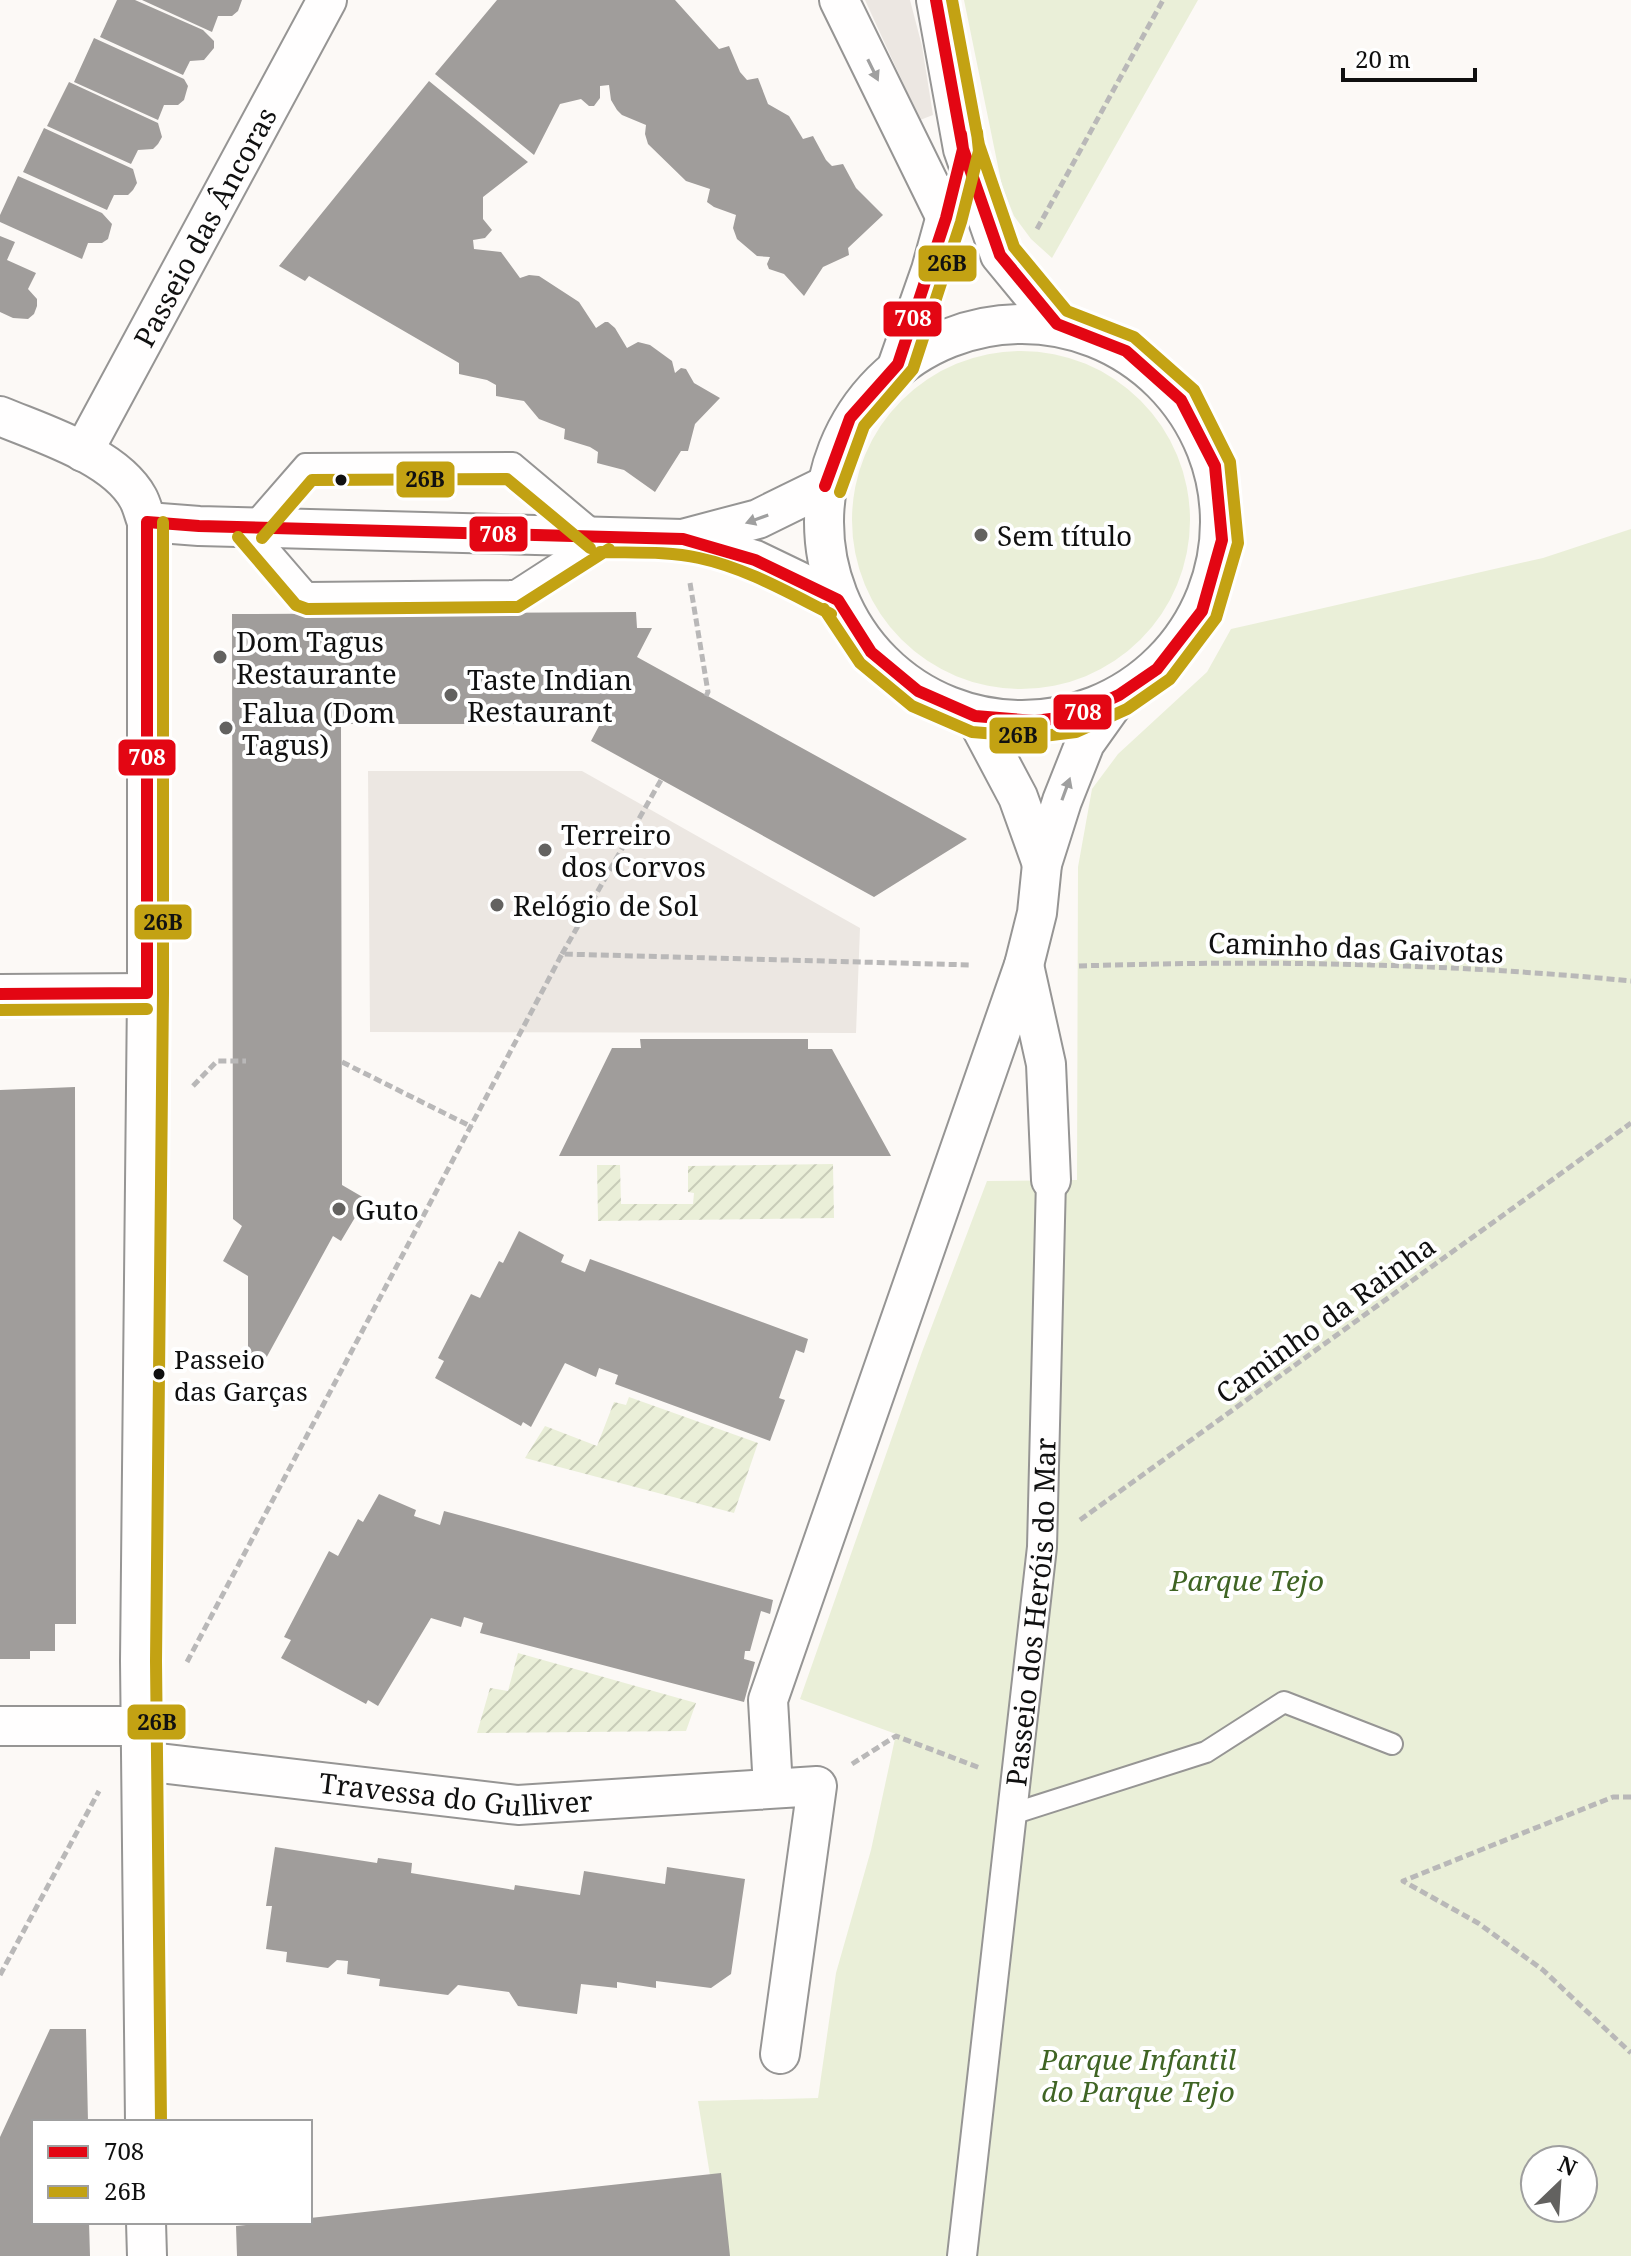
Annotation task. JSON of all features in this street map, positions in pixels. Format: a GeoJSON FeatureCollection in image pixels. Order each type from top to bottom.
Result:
{"type":"FeatureCollection","features":[{"type":"Feature","properties":{"kind":"street","name":"Passeio das Âncoras"},"geometry":{"type":"LineString","coordinates":[[83,452],[327,0]]}},
{"type":"Feature","properties":{"kind":"street"},"geometry":{"type":"LineString","coordinates":[[839,0],[946,218]]}},
{"type":"Feature","properties":{"kind":"street"},"geometry":{"type":"LineString","coordinates":[[936,0],[963,149],[1000,255],[1057,324]]}},
{"type":"Feature","properties":{"kind":"street"},"geometry":{"type":"LineString","coordinates":[[898,364],[973,328],[1057,324],[1126,351],[1181,400],[1215,466],[1222,540],[1202,611],[1157,669],[1119,695],[1074,716],[1035,721],[975,716],[918,691],[888,667],[871,652],[838,600],[824,544],[825,486],[850,418],[898,364],[931,270],[963,149]]}},
{"type":"Feature","properties":{"kind":"street"},"geometry":{"type":"LineString","coordinates":[[0,416],[83,452],[121,475],[138,498],[147,522],[141,1743],[145,2120]]}},
{"type":"Feature","properties":{"kind":"street"},"geometry":{"type":"LineString","coordinates":[[683,539],[758,519],[825,486]]}},
{"type":"Feature","properties":{"kind":"street"},"geometry":{"type":"LineString","coordinates":[[147,522],[683,539],[755,560],[838,600]]}},
{"type":"Feature","properties":{"kind":"street","name":"Passeio dos Heróis do Mar"},"geometry":{"type":"LineString","coordinates":[[773,1788],[768,1700],[1024,965],[1037,913],[1042,864],[1062,801],[1085,743],[1119,695]]}},
{"type":"Feature","properties":{"kind":"street","name":"Passeio dos Heróis do Mar"},"geometry":{"type":"LineString","coordinates":[[975,716],[1018,797],[1042,864]]}},
{"type":"Feature","properties":{"kind":"street","name":"Passeio dos Heróis do Mar"},"geometry":{"type":"LineString","coordinates":[[962,2256],[1042,1547],[1051,1180],[1046,1064],[1024,965]]}},
{"type":"Feature","properties":{"kind":"street"},"geometry":{"type":"LineString","coordinates":[[0,994],[147,993]]}},
{"type":"Feature","properties":{"kind":"street"},"geometry":{"type":"LineString","coordinates":[[0,1726],[101,1726],[141,1743]]}},
{"type":"Feature","properties":{"kind":"street","name":"Travessa do Gulliver"},"geometry":{"type":"LineString","coordinates":[[141,1743],[518,1805],[817,1786]]}},
{"type":"Feature","properties":{"kind":"street"},"geometry":{"type":"LineString","coordinates":[[780,2054],[817,1786]]}},
{"type":"Feature","properties":{"kind":"street"},"geometry":{"type":"LineString","coordinates":[[146,2224],[147,2256]]}},
{"type":"Feature","properties":{"kind":"lane"},"geometry":{"type":"LineString","coordinates":[[513,463],[600,536],[515,591],[307,593],[250,527],[305,464],[513,463]]}},
{"type":"Feature","properties":{"kind":"lane"},"geometry":{"type":"LineString","coordinates":[[1012,1814],[1206,1752],[1284,1702],[1392,1744]]}},
{"type":"Feature","properties":{"kind":"path"},"geometry":{"type":"LineString","coordinates":[[1000,255],[1031,239],[1163,0]]}},
{"type":"Feature","properties":{"kind":"path"},"geometry":{"type":"LineString","coordinates":[[683,539],[708,692],[706,696]]}},
{"type":"Feature","properties":{"kind":"path"},"geometry":{"type":"LineString","coordinates":[[187,1662],[562,954],[661,780]]}},
{"type":"Feature","properties":{"kind":"path"},"geometry":{"type":"LineString","coordinates":[[562,954],[971,965]]}},
{"type":"Feature","properties":{"kind":"path","name":"Caminho das Gaivotas"},"geometry":{"type":"LineString","coordinates":[[1079,966],[1332,962],[1481,969],[1631,981]]}},
{"type":"Feature","properties":{"kind":"path"},"geometry":{"type":"LineString","coordinates":[[193,1086],[217,1061],[246,1061]]}},
{"type":"Feature","properties":{"kind":"path"},"geometry":{"type":"LineString","coordinates":[[342,1062],[472,1127]]}},
{"type":"Feature","properties":{"kind":"path","name":"Caminho da Rainha"},"geometry":{"type":"LineString","coordinates":[[1042,1547],[1631,1123]]}},
{"type":"Feature","properties":{"kind":"path"},"geometry":{"type":"LineString","coordinates":[[0,1975],[99,1791],[101,1726]]}},
{"type":"Feature","properties":{"kind":"path"},"geometry":{"type":"LineString","coordinates":[[817,1786],[896,1736],[1015,1781]]}},
{"type":"Feature","properties":{"kind":"path"},"geometry":{"type":"LineString","coordinates":[[1631,1797],[1613,1797],[1403,1881],[1478,1923],[1543,1970],[1631,2053]]}},
{"type":"Feature","properties":{"kind":"green space"},"geometry":{"type":"Polygon","coordinates":[[[964,0],[1198,0],[1052,258],[1031,239],[1014,216],[1002,186],[964,0]]]}},
{"type":"Feature","properties":{"kind":"green space"},"geometry":{"type":"Polygon","coordinates":[[[1021,351],[1070,358],[1101,371],[1128,389],[1152,413],[1170,440],[1183,471],[1190,520],[1183,569],[1170,600],[1152,627],[1128,651],[1101,669],[1070,682],[1021,689],[972,682],[941,669],[914,651],[890,627],[872,600],[859,569],[852,520],[859,471],[872,440],[890,413],[914,389],[941,371],[972,358],[1021,351]]]}},
{"type":"Feature","properties":{"kind":"green space","name":"Parque Tejo"},"geometry":{"type":"Polygon","coordinates":[[[1631,529],[1631,2256],[723,2256],[698,2101],[818,2098],[836,1973],[871,1850],[896,1734],[800,1699],[922,1352],[987,1181],[1077,1180],[1078,867],[1092,789],[1118,754],[1207,672],[1231,629],[1543,558],[1631,529]]]}},
{"type":"Feature","properties":{"kind":"green space"},"geometry":{"type":"Polygon","coordinates":[[[833,1164],[834,1218],[598,1221],[597,1165],[620,1165],[621,1204],[693,1204],[694,1193],[688,1192],[688,1166],[833,1164]]]}},
{"type":"Feature","properties":{"kind":"green space"},"geometry":{"type":"Polygon","coordinates":[[[629,1397],[758,1443],[734,1513],[525,1458],[545,1426],[597,1446],[614,1402],[626,1405],[629,1397]]]}},
{"type":"Feature","properties":{"kind":"green space"},"geometry":{"type":"Polygon","coordinates":[[[518,1653],[696,1703],[686,1731],[477,1733],[490,1688],[508,1691],[518,1653]]]}},
{"type":"Feature","properties":{"kind":"shaded area"},"geometry":{"type":"Polygon","coordinates":[[[865,0],[910,0],[922,46],[933,115],[920,120],[865,0]]]}},
{"type":"Feature","properties":{"kind":"shaded area","name":"Terreiro dos Corvos"},"geometry":{"type":"Polygon","coordinates":[[[368,771],[582,771],[860,928],[856,1033],[370,1032],[368,771]]]}},
{"type":"Feature","properties":{"kind":"building"},"geometry":{"type":"Polygon","coordinates":[[[117,0],[135,0],[203,30],[214,41],[214,48],[204,60],[190,61],[183,75],[100,37],[117,0]]]}},
{"type":"Feature","properties":{"kind":"building"},"geometry":{"type":"Polygon","coordinates":[[[142,0],[242,0],[238,11],[232,16],[218,16],[212,32],[142,0]]]}},
{"type":"Feature","properties":{"kind":"building"},"geometry":{"type":"Polygon","coordinates":[[[497,0],[675,0],[719,49],[729,46],[740,72],[747,80],[758,78],[768,104],[789,116],[803,139],[813,136],[832,166],[843,164],[856,188],[883,215],[848,248],[849,255],[823,267],[804,296],[784,274],[769,269],[767,264],[770,257],[757,256],[737,239],[733,228],[736,215],[707,202],[710,189],[686,181],[648,144],[646,125],[617,110],[611,100],[609,85],[600,86],[600,98],[594,106],[581,99],[560,104],[534,155],[435,74],[497,0]]]}},
{"type":"Feature","properties":{"kind":"building"},"geometry":{"type":"Polygon","coordinates":[[[94,38],[184,79],[188,86],[184,100],[178,105],[164,105],[158,120],[74,82],[94,38]]]}},
{"type":"Feature","properties":{"kind":"building"},"geometry":{"type":"Polygon","coordinates":[[[429,81],[528,162],[483,197],[483,219],[492,230],[485,238],[473,240],[474,249],[501,252],[520,278],[539,276],[579,302],[596,328],[608,322],[627,348],[638,342],[650,345],[672,361],[675,373],[681,368],[686,369],[694,383],[720,398],[695,424],[688,451],[681,451],[655,492],[624,470],[597,463],[598,452],[564,439],[565,429],[539,419],[524,401],[496,396],[496,385],[459,374],[459,363],[309,276],[305,281],[279,266],[429,81]]]}},
{"type":"Feature","properties":{"kind":"building"},"geometry":{"type":"Polygon","coordinates":[[[69,82],[158,123],[162,137],[158,144],[153,149],[138,150],[131,164],[47,126],[69,82]]]}},
{"type":"Feature","properties":{"kind":"building"},"geometry":{"type":"Polygon","coordinates":[[[44,128],[133,169],[137,183],[133,190],[128,195],[114,195],[107,210],[23,172],[44,128]]]}},
{"type":"Feature","properties":{"kind":"building"},"geometry":{"type":"Polygon","coordinates":[[[18,176],[102,213],[112,224],[108,239],[102,243],[88,243],[82,259],[0,222],[0,215],[18,176]]]}},
{"type":"Feature","properties":{"kind":"building"},"geometry":{"type":"Polygon","coordinates":[[[0,236],[15,242],[7,260],[36,273],[28,289],[37,299],[37,306],[28,319],[13,318],[0,312],[0,236]]]}},
{"type":"Feature","properties":{"kind":"building"},"geometry":{"type":"Polygon","coordinates":[[[636,612],[637,628],[652,628],[637,657],[967,839],[874,897],[591,741],[600,724],[341,724],[342,1185],[366,1199],[341,1241],[333,1236],[258,1373],[248,1367],[248,1276],[223,1261],[242,1226],[233,1219],[232,614],[636,612]]]}},
{"type":"Feature","properties":{"kind":"building"},"geometry":{"type":"Polygon","coordinates":[[[640,1039],[808,1039],[808,1049],[832,1049],[891,1156],[559,1156],[612,1048],[641,1048],[640,1039]]]}},
{"type":"Feature","properties":{"kind":"building"},"geometry":{"type":"Polygon","coordinates":[[[75,1087],[76,1624],[55,1624],[55,1651],[30,1651],[30,1659],[0,1659],[0,1090],[75,1087]]]}},
{"type":"Feature","properties":{"kind":"building"},"geometry":{"type":"Polygon","coordinates":[[[519,1231],[564,1255],[561,1262],[585,1272],[590,1259],[808,1339],[804,1353],[796,1350],[779,1398],[785,1400],[770,1441],[615,1384],[618,1375],[599,1368],[596,1377],[565,1363],[531,1427],[523,1422],[521,1426],[435,1378],[444,1361],[438,1358],[471,1294],[480,1298],[519,1231]]]}},
{"type":"Feature","properties":{"kind":"building"},"geometry":{"type":"Polygon","coordinates":[[[379,1494],[416,1510],[414,1516],[440,1525],[444,1511],[773,1600],[770,1614],[761,1611],[750,1651],[745,1651],[744,1659],[755,1662],[744,1702],[480,1633],[483,1623],[464,1617],[461,1627],[431,1618],[378,1706],[368,1700],[366,1704],[281,1658],[291,1640],[284,1637],[329,1551],[338,1556],[358,1519],[363,1522],[379,1494]]]}},
{"type":"Feature","properties":{"kind":"building"},"geometry":{"type":"Polygon","coordinates":[[[275,1847],[377,1863],[378,1858],[412,1863],[411,1873],[514,1890],[515,1885],[580,1895],[584,1871],[665,1884],[667,1867],[745,1879],[731,1974],[711,1988],[656,1981],[656,1988],[617,1982],[617,1988],[581,1984],[577,2014],[518,2006],[509,1992],[458,1985],[448,1995],[379,1986],[380,1979],[347,1974],[348,1961],[337,1960],[328,1968],[286,1962],[287,1952],[266,1949],[272,1906],[266,1906],[275,1847]]]}},
{"type":"Feature","properties":{"kind":"building"},"geometry":{"type":"Polygon","coordinates":[[[50,2029],[86,2029],[88,2120],[32,2120],[32,2224],[89,2224],[90,2256],[0,2256],[0,2137],[50,2029]]]}},
{"type":"Feature","properties":{"kind":"building"},"geometry":{"type":"Polygon","coordinates":[[[721,2173],[730,2256],[237,2256],[236,2226],[312,2224],[312,2218],[721,2173]]]}},
{"type":"Feature","properties":{"kind":"transit line","name":"708"},"geometry":{"type":"LineString","coordinates":[[838,600],[871,652],[918,691],[975,716],[1035,721],[1074,716],[1119,695],[1157,669],[1202,611],[1222,540],[1215,466],[1181,400],[1126,351],[1057,324],[1000,255],[963,149],[936,0]]}},
{"type":"Feature","properties":{"kind":"transit line","name":"26B"},"geometry":{"type":"LineString","coordinates":[[824,609],[860,663],[912,706],[972,732],[1035,737],[1076,732],[1127,709],[1170,679],[1216,618],[1238,543],[1230,462],[1194,390],[1134,337],[1067,311],[1014,247],[979,145],[952,0]]}},
{"type":"Feature","properties":{"kind":"transit line","name":"26B"},"geometry":{"type":"LineString","coordinates":[[840,492],[864,426],[913,369],[961,222],[979,151],[977,132]]}},
{"type":"Feature","properties":{"kind":"transit line","name":"708"},"geometry":{"type":"LineString","coordinates":[[825,486],[850,418],[898,364],[946,218],[963,149],[961,134]]}},
{"type":"Feature","properties":{"kind":"transit line","name":"26B"},"geometry":{"type":"LineString","coordinates":[[262,538],[312,480],[507,479],[590,548]]}},
{"type":"Feature","properties":{"kind":"transit line","name":"708"},"geometry":{"type":"LineString","coordinates":[[147,522],[683,539],[755,560],[838,600]]}},
{"type":"Feature","properties":{"kind":"transit line","name":"708"},"geometry":{"type":"LineString","coordinates":[[147,522],[147,993]]}},
{"type":"Feature","properties":{"kind":"transit line","name":"26B"},"geometry":{"type":"LineString","coordinates":[[161,2120],[156,1661],[163,993],[163,522]]}},
{"type":"Feature","properties":{"kind":"transit line","name":"26B"},"geometry":{"type":"LineString","coordinates":[[238,537],[296,605],[307,609],[518,607],[609,549]]}},
{"type":"Feature","properties":{"kind":"transit line","name":"26B"},"geometry":{"type":"LineString","coordinates":[[600,552],[675,554],[716,562],[767,582],[831,614]]}},
{"type":"Feature","properties":{"kind":"transit line","name":"708"},"geometry":{"type":"LineString","coordinates":[[0,994],[147,993]]}},
{"type":"Feature","properties":{"kind":"transit line","name":"26B"},"geometry":{"type":"LineString","coordinates":[[0,1010],[147,1009]]}},
{"type":"Feature","properties":{"kind":"place","name":"Sem título"},"geometry":{"type":"Point","coordinates":[981,535]}},
{"type":"Feature","properties":{"kind":"place","name":"Dom Tagus Restaurante"},"geometry":{"type":"Point","coordinates":[220,657]}},
{"type":"Feature","properties":{"kind":"place","name":"Taste Indian Restaurant"},"geometry":{"type":"Point","coordinates":[451,695]}},
{"type":"Feature","properties":{"kind":"place","name":"Falua (Dom Tagus)"},"geometry":{"type":"Point","coordinates":[226,728]}},
{"type":"Feature","properties":{"kind":"place","name":"Terreiro dos Corvos"},"geometry":{"type":"Point","coordinates":[545,850]}},
{"type":"Feature","properties":{"kind":"place","name":"Relógio de Sol"},"geometry":{"type":"Point","coordinates":[497,905]}},
{"type":"Feature","properties":{"kind":"place","name":"Guto"},"geometry":{"type":"Point","coordinates":[339,1209]}},
{"type":"Feature","properties":{"kind":"place","name":"Passeio das Garças"},"geometry":{"type":"Point","coordinates":[159,1374]}},
{"type":"Feature","properties":{"kind":"park label","name":"Parque Infantil do Parque Tejo"},"geometry":{"type":"Point","coordinates":[1138,2075]}}]}
